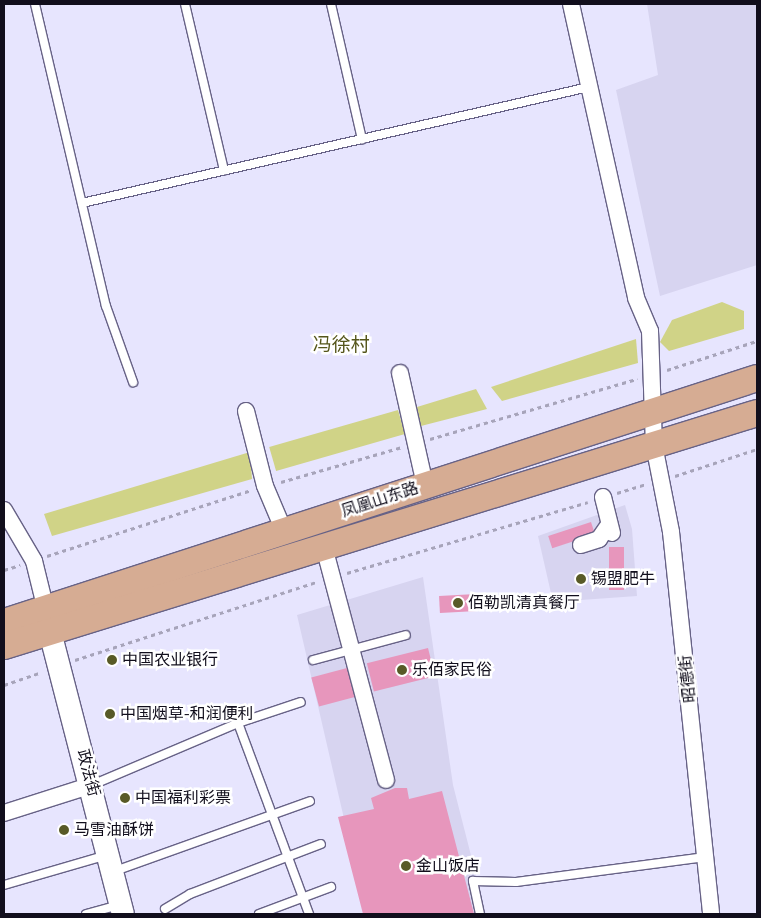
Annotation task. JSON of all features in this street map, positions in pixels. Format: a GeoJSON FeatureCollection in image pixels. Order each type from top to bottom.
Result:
{"type":"FeatureCollection","features":[{"type":"Feature","properties":{"kind":"main road","name":"凤凰山东路"},"geometry":{"type":"LineString","coordinates":[[4,646],[48,620],[284,531],[757,378]]}},
{"type":"Feature","properties":{"kind":"main road","name":"凤凰山东路"},"geometry":{"type":"LineString","coordinates":[[4,622],[48,620],[324,547],[757,413]]}},
{"type":"Feature","properties":{"kind":"street","name":"昭德街"},"geometry":{"type":"LineString","coordinates":[[571,4],[636,298],[650,331],[648,376],[650,413],[654,445],[674,551],[711,914]]}},
{"type":"Feature","properties":{"kind":"street"},"geometry":{"type":"LineString","coordinates":[[400,372],[425,485]]}},
{"type":"Feature","properties":{"kind":"street"},"geometry":{"type":"LineString","coordinates":[[246,411],[265,486],[284,531]]}},
{"type":"Feature","properties":{"kind":"street"},"geometry":{"type":"LineString","coordinates":[[581,545],[599,539],[610,529],[603,497]]}},
{"type":"Feature","properties":{"kind":"street"},"geometry":{"type":"LineString","coordinates":[[4,510],[34,561],[48,620]]}},
{"type":"Feature","properties":{"kind":"street"},"geometry":{"type":"LineString","coordinates":[[324,547],[354,650],[386,780]]}},
{"type":"Feature","properties":{"kind":"street","name":"政法街"},"geometry":{"type":"LineString","coordinates":[[48,620],[92,785],[122,909]]}},
{"type":"Feature","properties":{"kind":"street"},"geometry":{"type":"LineString","coordinates":[[4,813],[92,785]]}},
{"type":"Feature","properties":{"kind":"lane"},"geometry":{"type":"LineString","coordinates":[[35,4],[106,306],[133,382]]}},
{"type":"Feature","properties":{"kind":"lane"},"geometry":{"type":"LineString","coordinates":[[185,4],[224,170]]}},
{"type":"Feature","properties":{"kind":"lane"},"geometry":{"type":"LineString","coordinates":[[331,4],[362,139]]}},
{"type":"Feature","properties":{"kind":"lane"},"geometry":{"type":"LineString","coordinates":[[82,203],[589,87]]}},
{"type":"Feature","properties":{"kind":"lane"},"geometry":{"type":"LineString","coordinates":[[313,660],[406,635]]}},
{"type":"Feature","properties":{"kind":"lane"},"geometry":{"type":"LineString","coordinates":[[92,785],[238,723],[301,702]]}},
{"type":"Feature","properties":{"kind":"lane"},"geometry":{"type":"LineString","coordinates":[[238,723],[309,914]]}},
{"type":"Feature","properties":{"kind":"lane"},"geometry":{"type":"LineString","coordinates":[[4,885],[111,863],[272,814],[310,800]]}},
{"type":"Feature","properties":{"kind":"lane"},"geometry":{"type":"LineString","coordinates":[[180,914],[169,908],[190,894],[321,844]]}},
{"type":"Feature","properties":{"kind":"lane"},"geometry":{"type":"LineString","coordinates":[[480,914],[473,881],[516,882],[705,857]]}},
{"type":"Feature","properties":{"kind":"lane"},"geometry":{"type":"LineString","coordinates":[[259,914],[331,887]]}},
{"type":"Feature","properties":{"kind":"lane"},"geometry":{"type":"LineString","coordinates":[[86,914],[122,909]]}},
{"type":"Feature","properties":{"kind":"path"},"geometry":{"type":"LineString","coordinates":[[4,570],[265,486],[648,376],[757,341]]}},
{"type":"Feature","properties":{"kind":"path"},"geometry":{"type":"LineString","coordinates":[[4,685],[59,665],[334,577],[662,480],[757,449]]}},
{"type":"Feature","properties":{"kind":"shaded area"},"geometry":{"type":"Polygon","coordinates":[[[647,4],[757,4],[757,265],[660,296],[616,90],[658,75],[647,4]]]}},
{"type":"Feature","properties":{"kind":"shaded area","name":"锡盟肥牛"},"geometry":{"type":"Polygon","coordinates":[[[625,505],[632,529],[637,596],[553,602],[538,536],[625,505]]]}},
{"type":"Feature","properties":{"kind":"shaded area","name":"金山饭店"},"geometry":{"type":"Polygon","coordinates":[[[423,577],[453,785],[486,914],[366,914],[297,615],[423,577]]]}},
{"type":"Feature","properties":{"kind":"green space"},"geometry":{"type":"Polygon","coordinates":[[[722,302],[744,311],[744,329],[669,351],[660,342],[672,320],[722,302]]]}},
{"type":"Feature","properties":{"kind":"green space"},"geometry":{"type":"Polygon","coordinates":[[[636,339],[638,363],[502,401],[491,387],[636,339]]]}},
{"type":"Feature","properties":{"kind":"green space"},"geometry":{"type":"Polygon","coordinates":[[[476,389],[487,409],[421,426],[417,407],[476,389]]]}},
{"type":"Feature","properties":{"kind":"green space"},"geometry":{"type":"Polygon","coordinates":[[[398,410],[405,434],[276,471],[269,447],[398,410]]]}},
{"type":"Feature","properties":{"kind":"green space"},"geometry":{"type":"Polygon","coordinates":[[[250,452],[252,479],[52,536],[44,514],[250,452]]]}},
{"type":"Feature","properties":{"kind":"building"},"geometry":{"type":"Polygon","coordinates":[[[591,522],[595,534],[552,548],[548,536],[591,522]]]}},
{"type":"Feature","properties":{"kind":"building"},"geometry":{"type":"Polygon","coordinates":[[[609,547],[624,547],[624,590],[609,590],[609,547]]]}},
{"type":"Feature","properties":{"kind":"building","name":"佰勒凯清真餐厅"},"geometry":{"type":"Polygon","coordinates":[[[476,594],[477,611],[440,613],[439,596],[476,594]]]}},
{"type":"Feature","properties":{"kind":"building"},"geometry":{"type":"Polygon","coordinates":[[[428,648],[435,676],[374,691],[367,663],[428,648]]]}},
{"type":"Feature","properties":{"kind":"building"},"geometry":{"type":"Polygon","coordinates":[[[347,668],[355,697],[319,707],[311,678],[347,668]]]}},
{"type":"Feature","properties":{"kind":"building","name":"金山饭店"},"geometry":{"type":"Polygon","coordinates":[[[395,788],[407,788],[409,799],[442,791],[474,914],[363,914],[338,817],[374,809],[371,798],[395,788]]]}},
{"type":"Feature","properties":{"kind":"place","name":"锡盟肥牛"},"geometry":{"type":"Point","coordinates":[581,579]}},
{"type":"Feature","properties":{"kind":"place","name":"佰勒凯清真餐厅"},"geometry":{"type":"Point","coordinates":[458,603]}},
{"type":"Feature","properties":{"kind":"place","name":"中国农业银行"},"geometry":{"type":"Point","coordinates":[112,660]}},
{"type":"Feature","properties":{"kind":"place","name":"乐佰家民俗"},"geometry":{"type":"Point","coordinates":[402,670]}},
{"type":"Feature","properties":{"kind":"place","name":"中国烟草-和润便利"},"geometry":{"type":"Point","coordinates":[110,714]}},
{"type":"Feature","properties":{"kind":"place","name":"中国福利彩票"},"geometry":{"type":"Point","coordinates":[125,798]}},
{"type":"Feature","properties":{"kind":"place","name":"马雪油酥饼"},"geometry":{"type":"Point","coordinates":[64,830]}},
{"type":"Feature","properties":{"kind":"place","name":"金山饭店"},"geometry":{"type":"Point","coordinates":[406,866]}},
{"type":"Feature","properties":{"kind":"district","name":"冯徐村"},"geometry":{"type":"Point","coordinates":[341,346]}}]}
